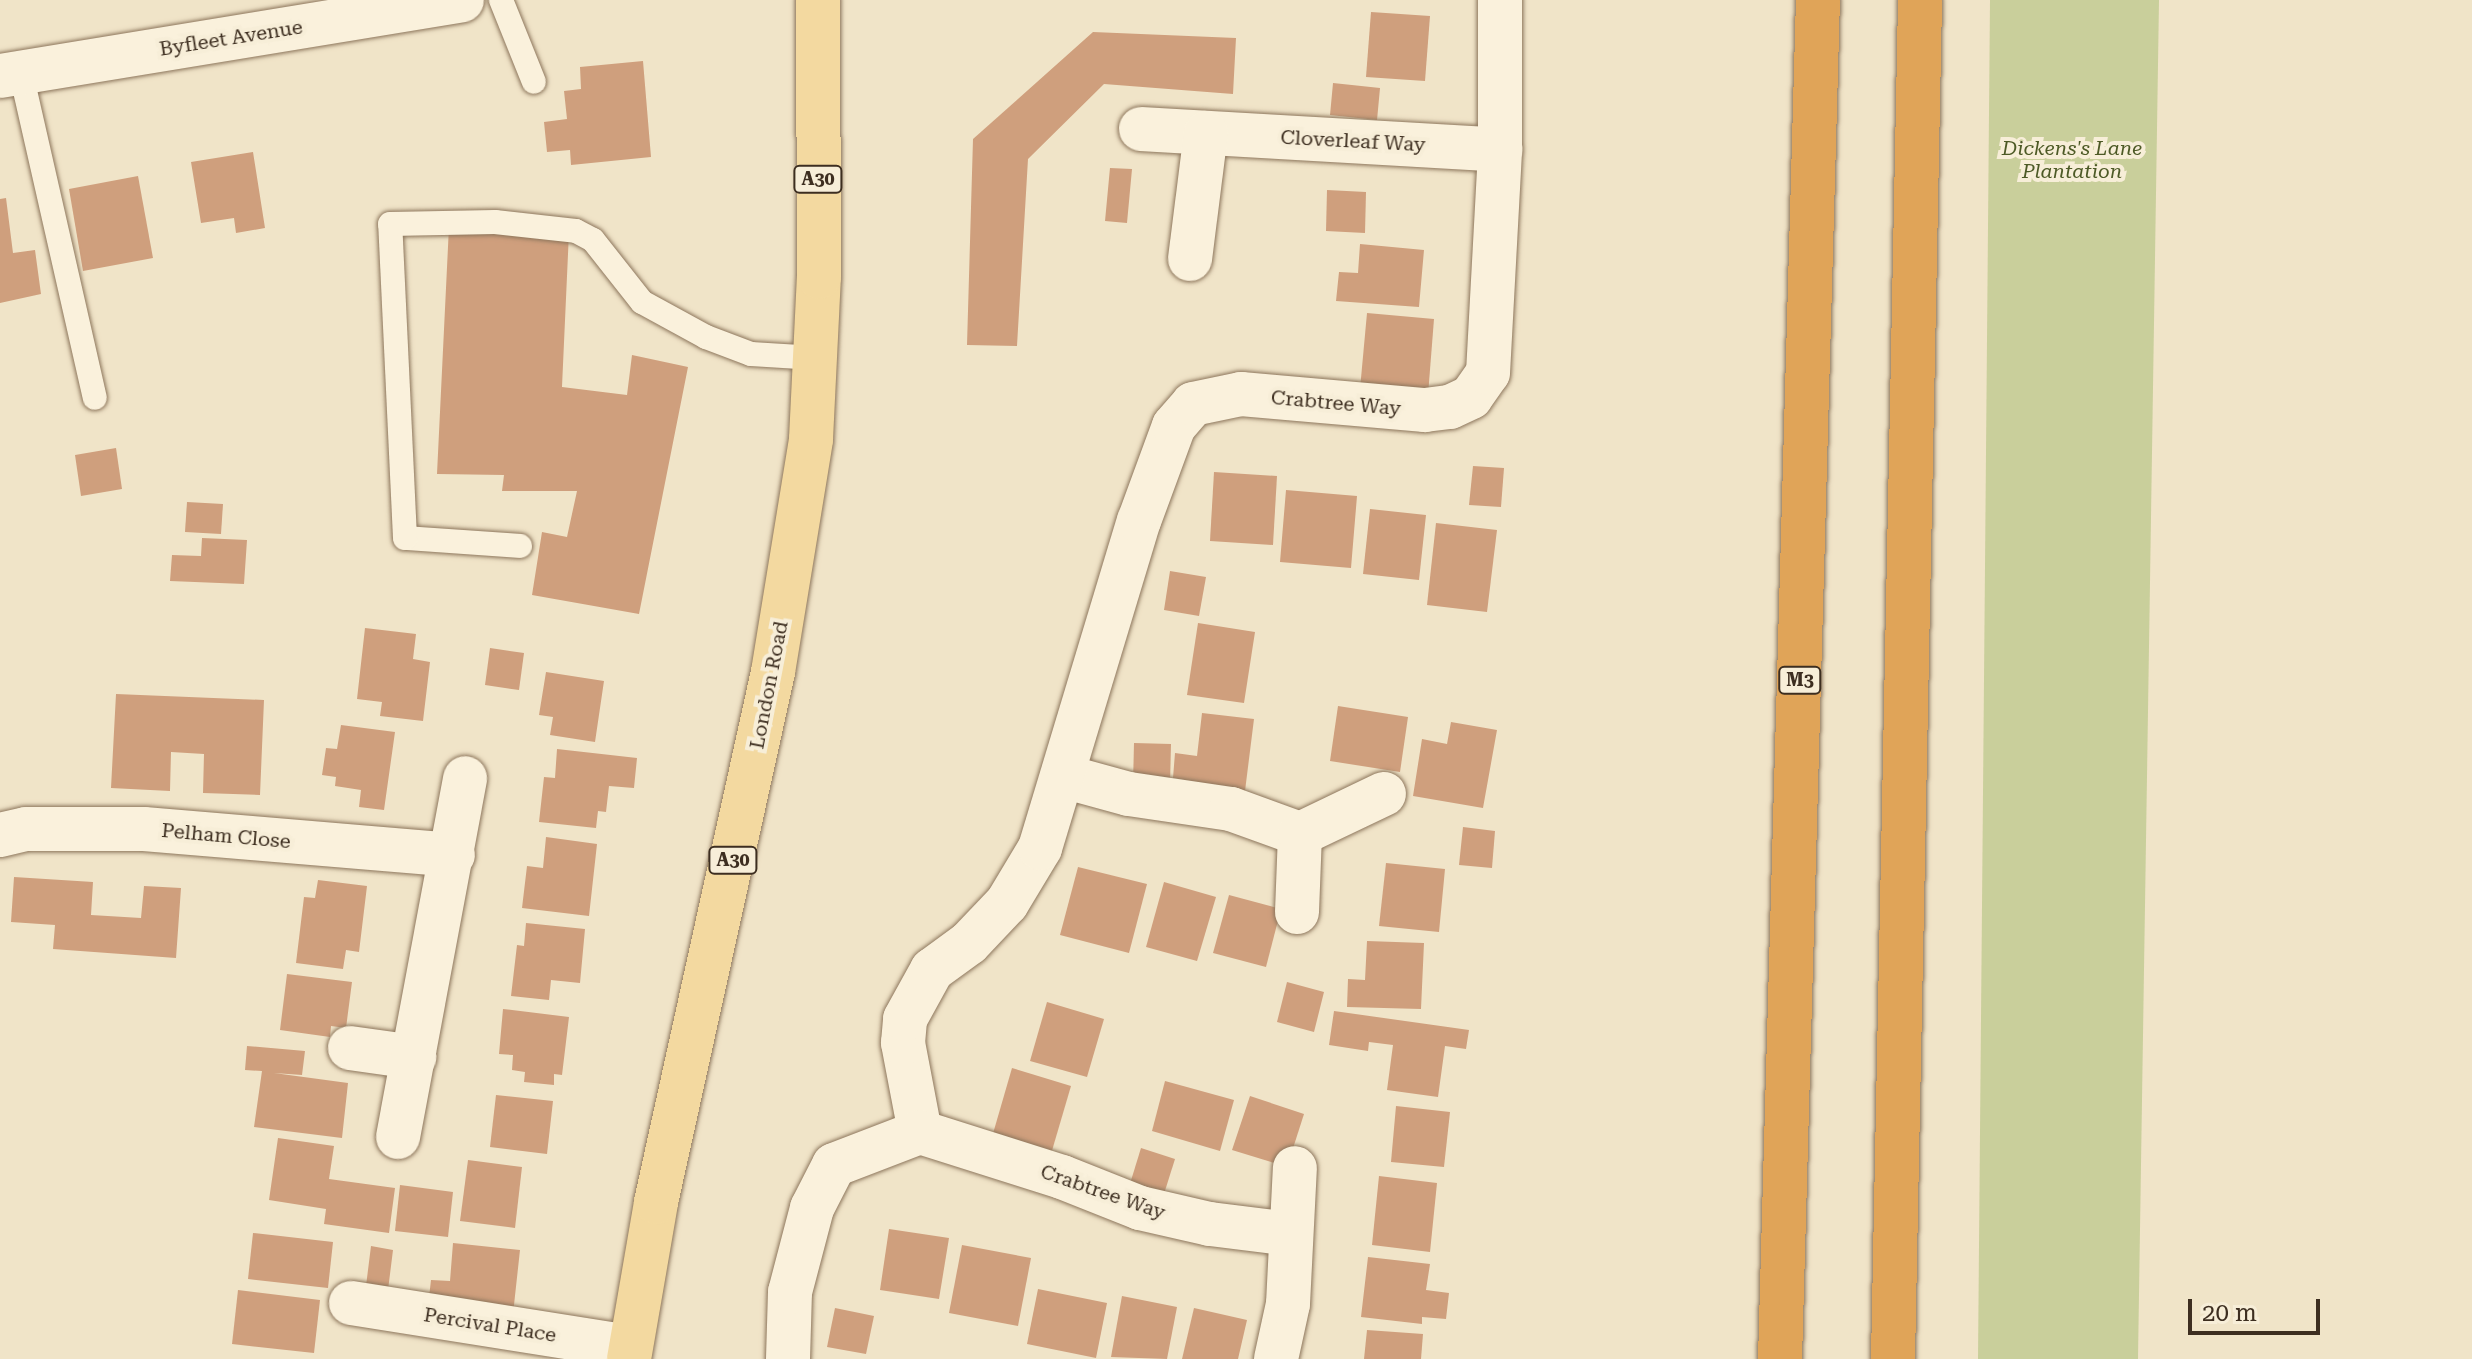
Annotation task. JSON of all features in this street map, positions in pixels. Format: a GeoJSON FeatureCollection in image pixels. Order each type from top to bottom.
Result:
{"type":"FeatureCollection","features":[{"type":"Feature","properties":{"kind":"highway","name":"M3"},"geometry":{"type":"LineString","coordinates":[[1780,1359],[1818,0]]}},
{"type":"Feature","properties":{"kind":"highway"},"geometry":{"type":"LineString","coordinates":[[1893,1359],[1920,0]]}},
{"type":"Feature","properties":{"kind":"main road","name":"London Road"},"geometry":{"type":"LineString","coordinates":[[630,1353],[659,1188],[773,672],[811,439],[816,358],[818,0]]}},
{"type":"Feature","properties":{"kind":"street","name":"Byfleet Avenue"},"geometry":{"type":"LineString","coordinates":[[10,74],[462,0]]}},
{"type":"Feature","properties":{"kind":"street","name":"Crabtree Way"},"geometry":{"type":"LineString","coordinates":[[1290,1234],[1210,1224],[1140,1208],[1062,1177],[920,1132],[903,1043],[913,995],[932,970],[969,943],[1007,903],[1040,848],[1139,521],[1174,426],[1193,404],[1241,394],[1425,410],[1471,397],[1488,373],[1500,150],[1500,0]]}},
{"type":"Feature","properties":{"kind":"street","name":"Cloverleaf Way"},"geometry":{"type":"LineString","coordinates":[[1141,129],[1500,150]]}},
{"type":"Feature","properties":{"kind":"street"},"geometry":{"type":"LineString","coordinates":[[1190,259],[1206,133]]}},
{"type":"Feature","properties":{"kind":"street"},"geometry":{"type":"LineString","coordinates":[[1063,776],[1129,794],[1231,809],[1300,834],[1384,794]]}},
{"type":"Feature","properties":{"kind":"street"},"geometry":{"type":"LineString","coordinates":[[398,1137],[465,778]]}},
{"type":"Feature","properties":{"kind":"street","name":"Pelham Close"},"geometry":{"type":"LineString","coordinates":[[0,835],[26,829],[144,829],[453,855]]}},
{"type":"Feature","properties":{"kind":"street"},"geometry":{"type":"LineString","coordinates":[[1297,912],[1300,834]]}},
{"type":"Feature","properties":{"kind":"street"},"geometry":{"type":"LineString","coordinates":[[350,1048],[414,1057]]}},
{"type":"Feature","properties":{"kind":"street"},"geometry":{"type":"LineString","coordinates":[[788,1359],[790,1292],[812,1208],[834,1165],[920,1132]]}},
{"type":"Feature","properties":{"kind":"street"},"geometry":{"type":"LineString","coordinates":[[1276,1359],[1288,1304],[1295,1168]]}},
{"type":"Feature","properties":{"kind":"street","name":"Percival Place"},"geometry":{"type":"LineString","coordinates":[[351,1304],[630,1353]]}},
{"type":"Feature","properties":{"kind":"lane"},"geometry":{"type":"LineString","coordinates":[[501,0],[534,82]]}},
{"type":"Feature","properties":{"kind":"lane"},"geometry":{"type":"LineString","coordinates":[[10,74],[95,398]]}},
{"type":"Feature","properties":{"kind":"lane"},"geometry":{"type":"LineString","coordinates":[[520,546],[405,538],[390,224],[495,222],[576,231],[593,240],[642,302],[706,337],[751,354],[816,358]]}},
{"type":"Feature","properties":{"kind":"green space","name":"Dickens's Lane Plantation"},"geometry":{"type":"Polygon","coordinates":[[[1990,0],[2159,0],[2138,1359],[1978,1359],[1990,0]]]}},
{"type":"Feature","properties":{"kind":"building"},"geometry":{"type":"Polygon","coordinates":[[[1371,12],[1430,16],[1425,81],[1366,77],[1371,12]]]}},
{"type":"Feature","properties":{"kind":"building"},"geometry":{"type":"Polygon","coordinates":[[[1093,32],[1236,38],[1233,94],[1104,84],[1028,159],[1017,346],[967,345],[973,139],[1093,32]]]}},
{"type":"Feature","properties":{"kind":"building"},"geometry":{"type":"Polygon","coordinates":[[[643,61],[651,157],[571,165],[570,150],[547,152],[544,122],[567,119],[564,91],[581,89],[580,67],[643,61]]]}},
{"type":"Feature","properties":{"kind":"building"},"geometry":{"type":"Polygon","coordinates":[[[1333,83],[1380,88],[1377,120],[1330,115],[1333,83]]]}},
{"type":"Feature","properties":{"kind":"building"},"geometry":{"type":"Polygon","coordinates":[[[253,152],[265,228],[236,233],[234,218],[201,223],[191,162],[253,152]]]}},
{"type":"Feature","properties":{"kind":"building"},"geometry":{"type":"Polygon","coordinates":[[[1110,168],[1132,169],[1127,223],[1105,221],[1110,168]]]}},
{"type":"Feature","properties":{"kind":"building"},"geometry":{"type":"Polygon","coordinates":[[[138,176],[153,258],[83,271],[69,189],[138,176]]]}},
{"type":"Feature","properties":{"kind":"building"},"geometry":{"type":"Polygon","coordinates":[[[1327,190],[1366,192],[1365,233],[1326,231],[1327,190]]]}},
{"type":"Feature","properties":{"kind":"building"},"geometry":{"type":"Polygon","coordinates":[[[6,198],[13,253],[35,250],[41,294],[0,303],[0,199],[6,198]]]}},
{"type":"Feature","properties":{"kind":"building"},"geometry":{"type":"Polygon","coordinates":[[[449,226],[569,232],[562,387],[627,395],[632,355],[688,367],[639,614],[532,595],[542,532],[567,537],[577,491],[502,491],[504,475],[437,474],[449,226]]]}},
{"type":"Feature","properties":{"kind":"building"},"geometry":{"type":"Polygon","coordinates":[[[1360,244],[1424,250],[1419,307],[1336,301],[1339,272],[1358,273],[1360,244]]]}},
{"type":"Feature","properties":{"kind":"building"},"geometry":{"type":"Polygon","coordinates":[[[1367,313],[1434,319],[1428,395],[1360,389],[1367,313]]]}},
{"type":"Feature","properties":{"kind":"building"},"geometry":{"type":"Polygon","coordinates":[[[116,448],[122,489],[81,496],[75,455],[116,448]]]}},
{"type":"Feature","properties":{"kind":"building"},"geometry":{"type":"Polygon","coordinates":[[[1473,466],[1504,468],[1501,507],[1469,505],[1473,466]]]}},
{"type":"Feature","properties":{"kind":"building"},"geometry":{"type":"Polygon","coordinates":[[[1214,472],[1277,476],[1273,545],[1210,541],[1214,472]]]}},
{"type":"Feature","properties":{"kind":"building"},"geometry":{"type":"Polygon","coordinates":[[[1286,490],[1357,496],[1351,568],[1280,562],[1286,490]]]}},
{"type":"Feature","properties":{"kind":"building"},"geometry":{"type":"Polygon","coordinates":[[[187,502],[223,504],[221,534],[185,532],[187,502]]]}},
{"type":"Feature","properties":{"kind":"building"},"geometry":{"type":"Polygon","coordinates":[[[1370,509],[1426,515],[1419,580],[1363,574],[1370,509]]]}},
{"type":"Feature","properties":{"kind":"building"},"geometry":{"type":"Polygon","coordinates":[[[1436,523],[1497,530],[1487,612],[1427,605],[1436,523]]]}},
{"type":"Feature","properties":{"kind":"building"},"geometry":{"type":"Polygon","coordinates":[[[202,538],[247,540],[244,584],[170,581],[172,555],[201,556],[202,538]]]}},
{"type":"Feature","properties":{"kind":"building"},"geometry":{"type":"Polygon","coordinates":[[[1170,571],[1206,577],[1199,616],[1164,610],[1170,571]]]}},
{"type":"Feature","properties":{"kind":"building"},"geometry":{"type":"Polygon","coordinates":[[[1198,623],[1255,632],[1244,703],[1187,695],[1198,623]]]}},
{"type":"Feature","properties":{"kind":"building"},"geometry":{"type":"Polygon","coordinates":[[[365,628],[416,634],[413,659],[430,662],[423,721],[380,716],[382,702],[357,699],[365,628]]]}},
{"type":"Feature","properties":{"kind":"building"},"geometry":{"type":"Polygon","coordinates":[[[490,648],[524,653],[519,690],[485,685],[490,648]]]}},
{"type":"Feature","properties":{"kind":"building"},"geometry":{"type":"Polygon","coordinates":[[[546,672],[604,681],[595,742],[550,735],[553,717],[539,715],[546,672]]]}},
{"type":"Feature","properties":{"kind":"building"},"geometry":{"type":"Polygon","coordinates":[[[116,694],[264,700],[260,795],[203,793],[204,754],[171,752],[170,791],[111,788],[116,694]]]}},
{"type":"Feature","properties":{"kind":"building"},"geometry":{"type":"Polygon","coordinates":[[[1338,706],[1408,717],[1400,772],[1330,761],[1338,706]]]}},
{"type":"Feature","properties":{"kind":"building"},"geometry":{"type":"Polygon","coordinates":[[[1202,713],[1254,719],[1245,791],[1173,778],[1175,753],[1197,756],[1202,713]]]}},
{"type":"Feature","properties":{"kind":"building"},"geometry":{"type":"Polygon","coordinates":[[[1451,722],[1497,730],[1483,808],[1413,796],[1422,739],[1447,744],[1451,722]]]}},
{"type":"Feature","properties":{"kind":"building"},"geometry":{"type":"Polygon","coordinates":[[[341,725],[395,732],[384,810],[359,807],[361,790],[335,786],[336,777],[322,775],[326,748],[337,749],[341,725]]]}},
{"type":"Feature","properties":{"kind":"building"},"geometry":{"type":"Polygon","coordinates":[[[1134,743],[1171,744],[1170,785],[1133,784],[1134,743]]]}},
{"type":"Feature","properties":{"kind":"building"},"geometry":{"type":"Polygon","coordinates":[[[557,749],[637,758],[634,788],[609,786],[606,812],[598,811],[596,828],[539,822],[544,777],[555,778],[557,749]]]}},
{"type":"Feature","properties":{"kind":"building"},"geometry":{"type":"Polygon","coordinates":[[[1463,827],[1495,831],[1492,868],[1459,865],[1463,827]]]}},
{"type":"Feature","properties":{"kind":"building"},"geometry":{"type":"Polygon","coordinates":[[[546,837],[597,844],[589,916],[522,908],[527,866],[543,868],[546,837]]]}},
{"type":"Feature","properties":{"kind":"building"},"geometry":{"type":"Polygon","coordinates":[[[1386,863],[1445,869],[1439,932],[1379,926],[1386,863]]]}},
{"type":"Feature","properties":{"kind":"building"},"geometry":{"type":"Polygon","coordinates":[[[1078,867],[1147,884],[1129,953],[1060,935],[1078,867]]]}},
{"type":"Feature","properties":{"kind":"building"},"geometry":{"type":"Polygon","coordinates":[[[14,877],[93,882],[91,915],[141,918],[144,886],[181,888],[176,958],[53,949],[55,925],[11,922],[14,877]]]}},
{"type":"Feature","properties":{"kind":"building"},"geometry":{"type":"Polygon","coordinates":[[[318,880],[367,886],[359,952],[346,950],[343,969],[296,963],[304,897],[315,898],[318,880]]]}},
{"type":"Feature","properties":{"kind":"building"},"geometry":{"type":"Polygon","coordinates":[[[1164,882],[1216,897],[1197,961],[1146,947],[1164,882]]]}},
{"type":"Feature","properties":{"kind":"building"},"geometry":{"type":"Polygon","coordinates":[[[1229,895],[1281,909],[1266,967],[1213,953],[1229,895]]]}},
{"type":"Feature","properties":{"kind":"building"},"geometry":{"type":"Polygon","coordinates":[[[526,923],[585,929],[580,983],[551,980],[549,1000],[511,996],[517,945],[524,946],[526,923]]]}},
{"type":"Feature","properties":{"kind":"building"},"geometry":{"type":"Polygon","coordinates":[[[1367,941],[1424,943],[1421,1009],[1347,1007],[1348,979],[1365,980],[1367,941]]]}},
{"type":"Feature","properties":{"kind":"building"},"geometry":{"type":"Polygon","coordinates":[[[287,974],[352,982],[346,1028],[331,1026],[330,1037],[280,1030],[287,974]]]}},
{"type":"Feature","properties":{"kind":"building"},"geometry":{"type":"Polygon","coordinates":[[[1287,982],[1324,992],[1314,1032],[1277,1022],[1287,982]]]}},
{"type":"Feature","properties":{"kind":"building"},"geometry":{"type":"Polygon","coordinates":[[[1047,1002],[1104,1019],[1087,1077],[1030,1061],[1047,1002]]]}},
{"type":"Feature","properties":{"kind":"building"},"geometry":{"type":"Polygon","coordinates":[[[503,1009],[569,1017],[562,1075],[554,1074],[554,1085],[524,1082],[525,1072],[512,1070],[513,1055],[499,1054],[503,1009]]]}},
{"type":"Feature","properties":{"kind":"building"},"geometry":{"type":"Polygon","coordinates":[[[1334,1011],[1469,1030],[1466,1049],[1445,1046],[1438,1097],[1387,1090],[1393,1045],[1369,1042],[1368,1051],[1329,1045],[1334,1011]]]}},
{"type":"Feature","properties":{"kind":"building"},"geometry":{"type":"Polygon","coordinates":[[[247,1046],[305,1051],[302,1075],[274,1073],[348,1083],[342,1138],[254,1127],[262,1071],[245,1070],[247,1046]]]}},
{"type":"Feature","properties":{"kind":"building"},"geometry":{"type":"Polygon","coordinates":[[[1012,1068],[1071,1086],[1051,1154],[992,1137],[1012,1068]]]}},
{"type":"Feature","properties":{"kind":"building"},"geometry":{"type":"Polygon","coordinates":[[[1165,1081],[1234,1100],[1220,1151],[1152,1131],[1165,1081]]]}},
{"type":"Feature","properties":{"kind":"building"},"geometry":{"type":"Polygon","coordinates":[[[496,1095],[553,1101],[547,1154],[490,1147],[496,1095]]]}},
{"type":"Feature","properties":{"kind":"building"},"geometry":{"type":"Polygon","coordinates":[[[1250,1096],[1304,1114],[1287,1167],[1232,1150],[1250,1096]]]}},
{"type":"Feature","properties":{"kind":"building"},"geometry":{"type":"Polygon","coordinates":[[[1396,1106],[1450,1112],[1444,1167],[1391,1162],[1396,1106]]]}},
{"type":"Feature","properties":{"kind":"building"},"geometry":{"type":"Polygon","coordinates":[[[278,1138],[334,1146],[329,1179],[395,1188],[389,1233],[324,1224],[326,1209],[269,1200],[278,1138]]]}},
{"type":"Feature","properties":{"kind":"building"},"geometry":{"type":"Polygon","coordinates":[[[1141,1148],[1175,1159],[1163,1197],[1129,1187],[1141,1148]]]}},
{"type":"Feature","properties":{"kind":"building"},"geometry":{"type":"Polygon","coordinates":[[[468,1160],[522,1167],[515,1228],[460,1221],[468,1160]]]}},
{"type":"Feature","properties":{"kind":"building"},"geometry":{"type":"Polygon","coordinates":[[[1379,1176],[1437,1183],[1430,1252],[1372,1245],[1379,1176]]]}},
{"type":"Feature","properties":{"kind":"building"},"geometry":{"type":"Polygon","coordinates":[[[400,1185],[453,1192],[448,1237],[395,1231],[400,1185]]]}},
{"type":"Feature","properties":{"kind":"building"},"geometry":{"type":"Polygon","coordinates":[[[889,1229],[949,1238],[939,1299],[880,1290],[889,1229]]]}},
{"type":"Feature","properties":{"kind":"building"},"geometry":{"type":"Polygon","coordinates":[[[253,1233],[333,1242],[328,1288],[248,1279],[253,1233]]]}},
{"type":"Feature","properties":{"kind":"building"},"geometry":{"type":"Polygon","coordinates":[[[453,1243],[520,1250],[513,1314],[428,1306],[431,1280],[450,1281],[453,1243]]]}},
{"type":"Feature","properties":{"kind":"building"},"geometry":{"type":"Polygon","coordinates":[[[962,1245],[1031,1258],[1018,1326],[949,1313],[962,1245]]]}},
{"type":"Feature","properties":{"kind":"building"},"geometry":{"type":"Polygon","coordinates":[[[371,1246],[393,1250],[388,1290],[366,1286],[371,1246]]]}},
{"type":"Feature","properties":{"kind":"building"},"geometry":{"type":"Polygon","coordinates":[[[1368,1257],[1430,1264],[1426,1290],[1449,1293],[1446,1319],[1422,1317],[1422,1324],[1361,1317],[1368,1257]]]}},
{"type":"Feature","properties":{"kind":"building"},"geometry":{"type":"Polygon","coordinates":[[[1038,1289],[1107,1303],[1096,1358],[1027,1344],[1038,1289]]]}},
{"type":"Feature","properties":{"kind":"building"},"geometry":{"type":"Polygon","coordinates":[[[238,1290],[320,1300],[314,1353],[232,1344],[238,1290]]]}},
{"type":"Feature","properties":{"kind":"building"},"geometry":{"type":"Polygon","coordinates":[[[1122,1296],[1177,1307],[1167,1359],[1111,1357],[1122,1296]]]}},
{"type":"Feature","properties":{"kind":"building"},"geometry":{"type":"Polygon","coordinates":[[[835,1308],[874,1316],[866,1354],[827,1347],[835,1308]]]}},
{"type":"Feature","properties":{"kind":"building"},"geometry":{"type":"Polygon","coordinates":[[[1194,1308],[1247,1320],[1238,1359],[1182,1359],[1194,1308]]]}},
{"type":"Feature","properties":{"kind":"building"},"geometry":{"type":"Polygon","coordinates":[[[1367,1330],[1423,1334],[1421,1359],[1364,1359],[1367,1330]]]}}]}
